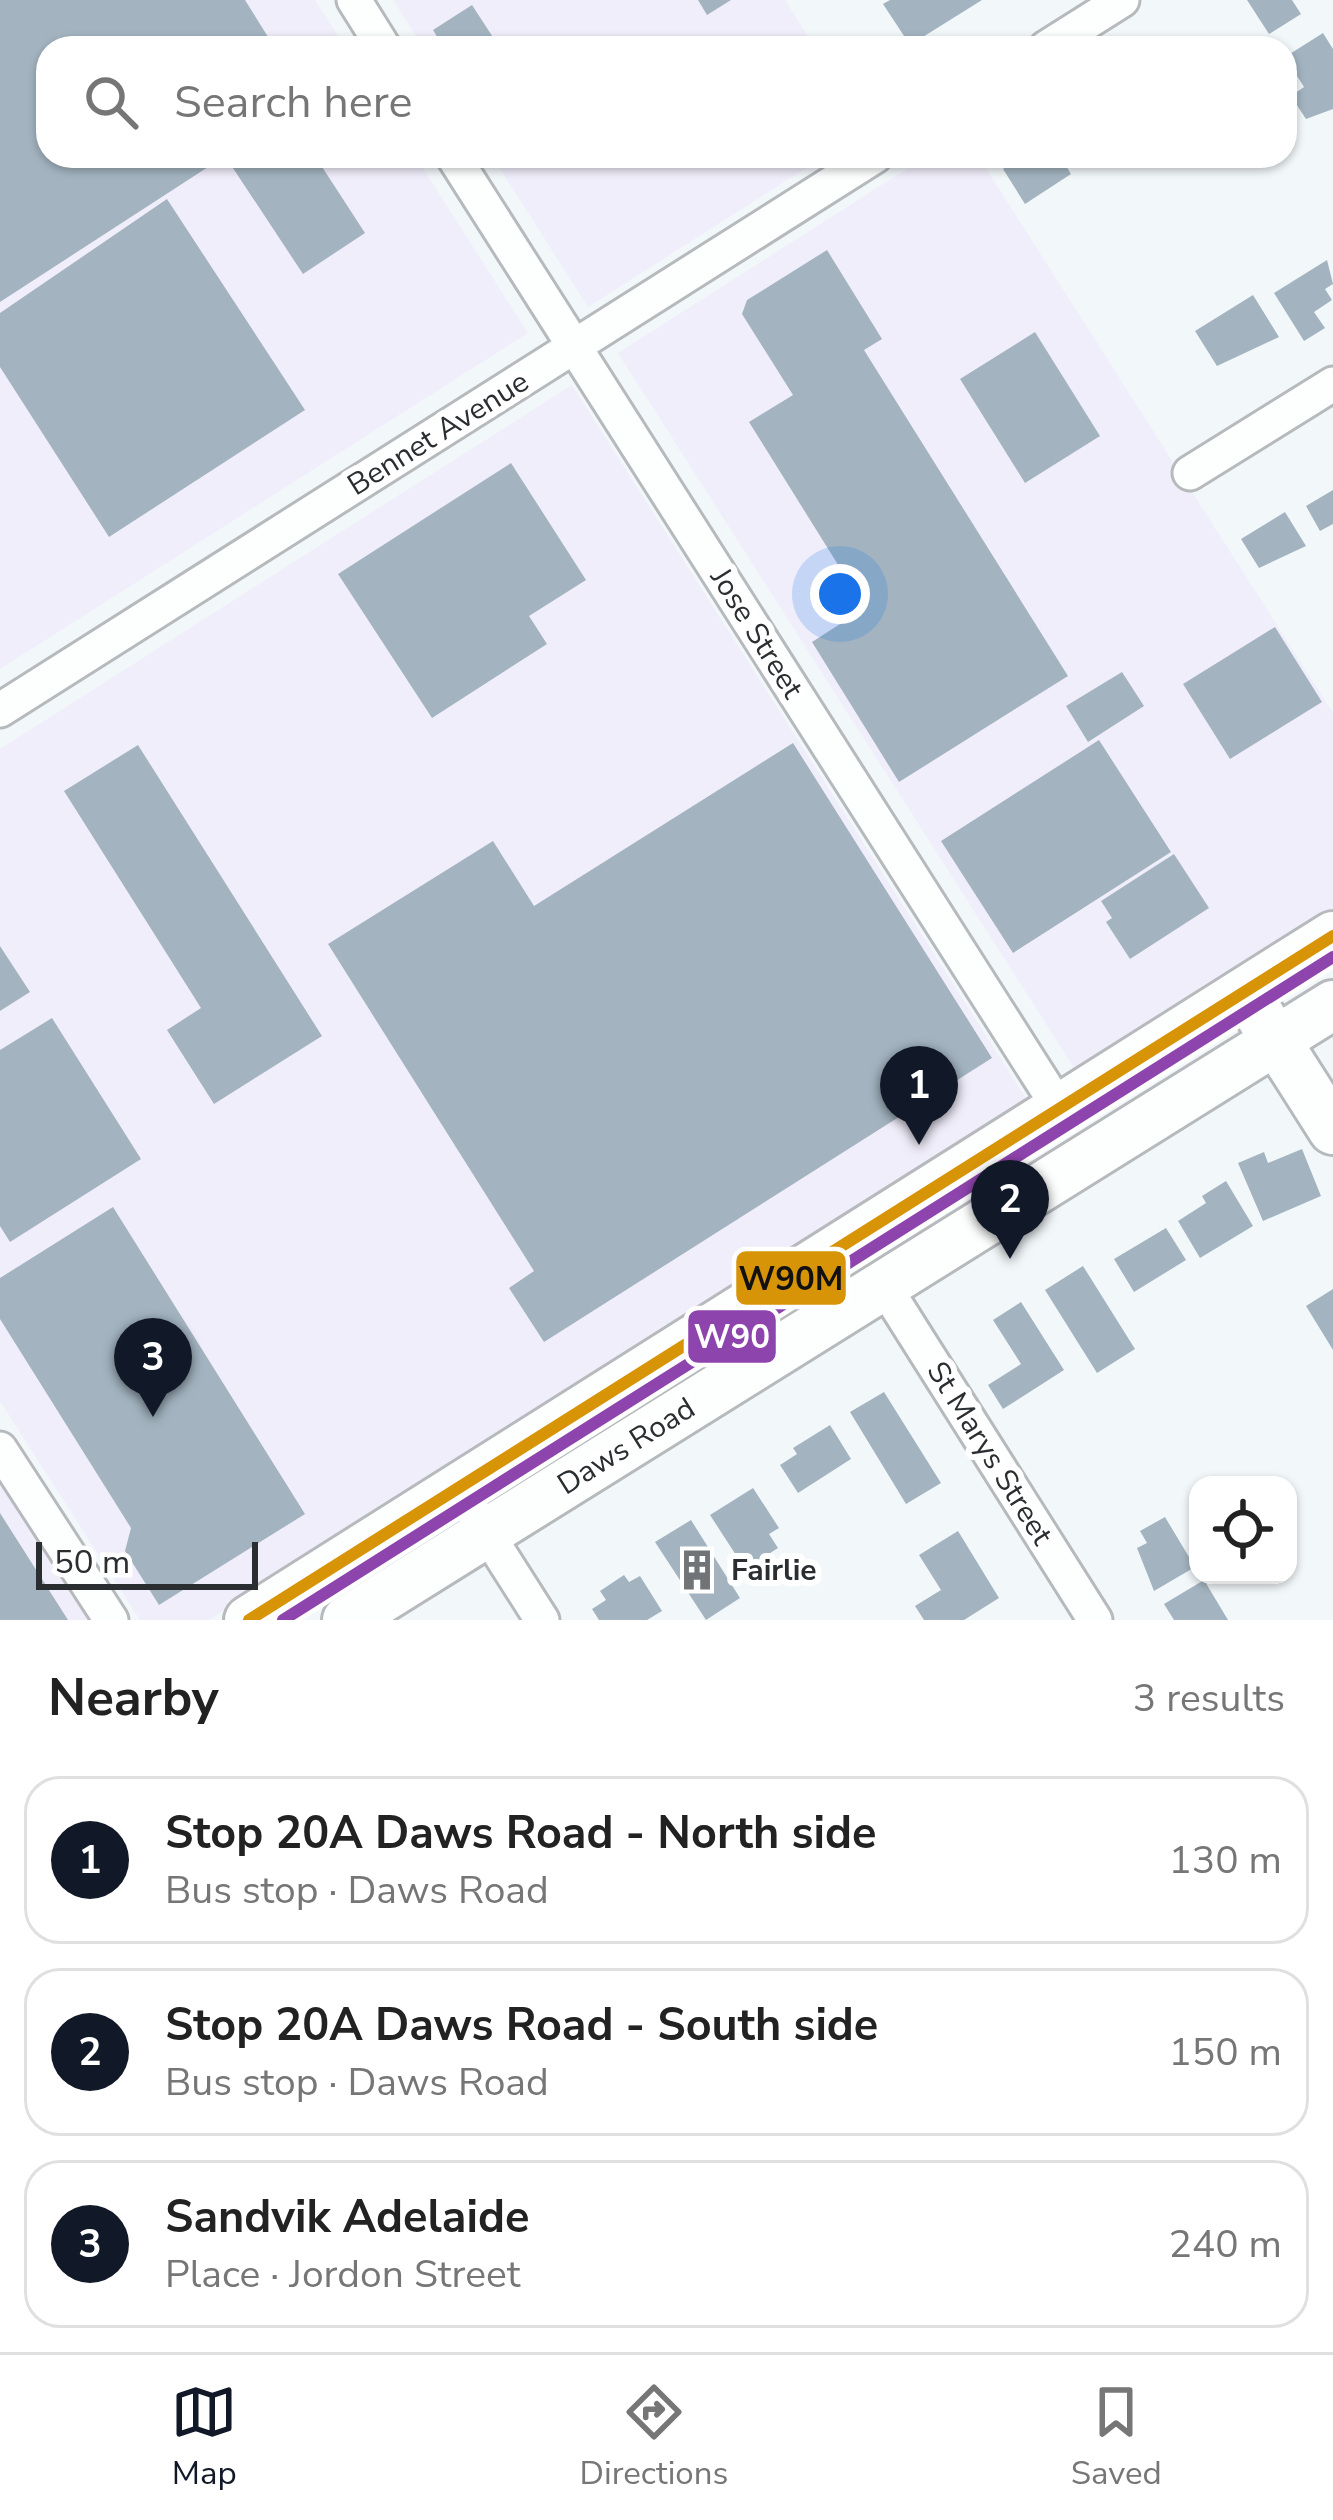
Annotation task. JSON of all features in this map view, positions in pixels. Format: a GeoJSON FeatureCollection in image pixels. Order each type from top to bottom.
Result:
{"type":"FeatureCollection","features":[{"type":"Feature","properties":{"kind":"main road","name":"Daws Road"},"geometry":{"type":"LineString","coordinates":[[250,1620],[1333,936]]}},
{"type":"Feature","properties":{"kind":"main road"},"geometry":{"type":"LineString","coordinates":[[1246,993],[1333,1130]]}},
{"type":"Feature","properties":{"kind":"main road","name":"Daws Road"},"geometry":{"type":"LineString","coordinates":[[346,1620],[1333,1005]]}},
{"type":"Feature","properties":{"kind":"street"},"geometry":{"type":"LineString","coordinates":[[354,0],[376,36]]}},
{"type":"Feature","properties":{"kind":"street"},"geometry":{"type":"LineString","coordinates":[[1065,36],[1122,0]]}},
{"type":"Feature","properties":{"kind":"street","name":"Jose Street"},"geometry":{"type":"LineString","coordinates":[[461,168],[1060,1111]]}},
{"type":"Feature","properties":{"kind":"street","name":"Bennet Avenue"},"geometry":{"type":"LineString","coordinates":[[0,710],[856,168]]}},
{"type":"Feature","properties":{"kind":"street"},"geometry":{"type":"LineString","coordinates":[[1190,473],[1333,384]]}},
{"type":"Feature","properties":{"kind":"street","name":"St Marys Street"},"geometry":{"type":"LineString","coordinates":[[884,1286],[1095,1620]]}},
{"type":"Feature","properties":{"kind":"street"},"geometry":{"type":"LineString","coordinates":[[0,1449],[111,1620]]}},
{"type":"Feature","properties":{"kind":"street"},"geometry":{"type":"LineString","coordinates":[[460,1491],[542,1620]]}},
{"type":"Feature","properties":{"kind":"shaded area"},"geometry":{"type":"Polygon","coordinates":[[[0,0],[315,0],[338,36],[36,36],[36,168],[423,168],[528,333],[0,669],[0,0]]]}},
{"type":"Feature","properties":{"kind":"shaded area"},"geometry":{"type":"Polygon","coordinates":[[[393,0],[785,0],[808,36],[416,36],[393,0]]]}},
{"type":"Feature","properties":{"kind":"shaded area"},"geometry":{"type":"Polygon","coordinates":[[[500,168],[806,168],[588,307],[500,168]]]}},
{"type":"Feature","properties":{"kind":"shaded area"},"geometry":{"type":"Polygon","coordinates":[[[908,168],[986,168],[1333,713],[1333,912],[1078,1074],[618,353],[908,168]]]}},
{"type":"Feature","properties":{"kind":"shaded area"},"geometry":{"type":"Polygon","coordinates":[[[572,385],[1027,1100],[209,1620],[140,1620],[0,1401],[0,749],[572,385]]]}},
{"type":"Feature","properties":{"kind":"shaded area"},"geometry":{"type":"Polygon","coordinates":[[[0,1479],[90,1620],[0,1620],[0,1479]]]}},
{"type":"Feature","properties":{"kind":"building"},"geometry":{"type":"Polygon","coordinates":[[[0,0],[245,0],[268,36],[36,36],[36,168],[207,168],[0,302],[0,0]]]}},
{"type":"Feature","properties":{"kind":"building"},"geometry":{"type":"Polygon","coordinates":[[[698,0],[731,0],[707,15],[698,0]]]}},
{"type":"Feature","properties":{"kind":"building"},"geometry":{"type":"Polygon","coordinates":[[[890,0],[982,0],[924,36],[904,36],[883,4],[890,0]]]}},
{"type":"Feature","properties":{"kind":"building"},"geometry":{"type":"Polygon","coordinates":[[[1247,0],[1292,0],[1301,14],[1269,34],[1247,0]]]}},
{"type":"Feature","properties":{"kind":"building"},"geometry":{"type":"Polygon","coordinates":[[[472,5],[492,36],[437,36],[433,30],[472,5]]]}},
{"type":"Feature","properties":{"kind":"building"},"geometry":{"type":"Polygon","coordinates":[[[1323,33],[1333,49],[1333,109],[1306,119],[1297,105],[1297,92],[1304,87],[1297,76],[1297,49],[1323,33]]]}},
{"type":"Feature","properties":{"kind":"building"},"geometry":{"type":"Polygon","coordinates":[[[233,168],[323,168],[365,233],[303,274],[233,168]]]}},
{"type":"Feature","properties":{"kind":"building"},"geometry":{"type":"Polygon","coordinates":[[[1067,168],[1071,174],[1025,204],[1003,169],[1067,168]]]}},
{"type":"Feature","properties":{"kind":"building"},"geometry":{"type":"Polygon","coordinates":[[[167,199],[305,410],[109,537],[0,367],[0,313],[167,199]]]}},
{"type":"Feature","properties":{"kind":"building"},"geometry":{"type":"Polygon","coordinates":[[[827,250],[882,339],[864,350],[1068,676],[899,782],[812,642],[865,608],[749,422],[793,395],[742,314],[747,300],[827,250]]]}},
{"type":"Feature","properties":{"kind":"building"},"geometry":{"type":"Polygon","coordinates":[[[1327,260],[1333,284],[1325,289],[1332,300],[1314,312],[1325,328],[1304,341],[1274,293],[1327,260]]]}},
{"type":"Feature","properties":{"kind":"building"},"geometry":{"type":"Polygon","coordinates":[[[1253,295],[1279,337],[1217,366],[1195,331],[1253,295]]]}},
{"type":"Feature","properties":{"kind":"building"},"geometry":{"type":"Polygon","coordinates":[[[1035,332],[1100,436],[1025,483],[960,379],[1035,332]]]}},
{"type":"Feature","properties":{"kind":"building"},"geometry":{"type":"Polygon","coordinates":[[[511,463],[586,580],[529,616],[547,644],[432,718],[338,574],[511,463]]]}},
{"type":"Feature","properties":{"kind":"building"},"geometry":{"type":"Polygon","coordinates":[[[1333,490],[1333,524],[1320,531],[1306,506],[1333,490]]]}},
{"type":"Feature","properties":{"kind":"building"},"geometry":{"type":"Polygon","coordinates":[[[1285,512],[1306,546],[1259,568],[1241,539],[1285,512]]]}},
{"type":"Feature","properties":{"kind":"building"},"geometry":{"type":"Polygon","coordinates":[[[1275,627],[1322,702],[1230,759],[1183,684],[1275,627]]]}},
{"type":"Feature","properties":{"kind":"building"},"geometry":{"type":"Polygon","coordinates":[[[1122,672],[1144,706],[1088,742],[1066,706],[1122,672]]]}},
{"type":"Feature","properties":{"kind":"building"},"geometry":{"type":"Polygon","coordinates":[[[1099,740],[1171,852],[1013,953],[941,841],[1099,740]]]}},
{"type":"Feature","properties":{"kind":"building"},"geometry":{"type":"Polygon","coordinates":[[[793,743],[992,1058],[544,1342],[509,1288],[534,1271],[328,944],[493,841],[534,906],[793,743]]]}},
{"type":"Feature","properties":{"kind":"building"},"geometry":{"type":"Polygon","coordinates":[[[138,745],[322,1036],[214,1104],[167,1030],[201,1008],[64,791],[138,745]]]}},
{"type":"Feature","properties":{"kind":"building"},"geometry":{"type":"Polygon","coordinates":[[[1174,854],[1209,908],[1130,959],[1106,922],[1112,918],[1101,901],[1174,854]]]}},
{"type":"Feature","properties":{"kind":"building"},"geometry":{"type":"Polygon","coordinates":[[[0,946],[30,992],[0,1011],[0,946]]]}},
{"type":"Feature","properties":{"kind":"building"},"geometry":{"type":"Polygon","coordinates":[[[52,1018],[141,1159],[10,1242],[0,1226],[0,1050],[52,1018]]]}},
{"type":"Feature","properties":{"kind":"building"},"geometry":{"type":"Polygon","coordinates":[[[1302,1149],[1321,1196],[1263,1221],[1238,1163],[1264,1152],[1268,1163],[1302,1149]]]}},
{"type":"Feature","properties":{"kind":"building"},"geometry":{"type":"Polygon","coordinates":[[[1226,1181],[1253,1226],[1200,1258],[1178,1221],[1206,1203],[1202,1196],[1226,1181]]]}},
{"type":"Feature","properties":{"kind":"building"},"geometry":{"type":"Polygon","coordinates":[[[113,1207],[305,1514],[159,1605],[125,1551],[131,1528],[0,1319],[0,1278],[113,1207]]]}},
{"type":"Feature","properties":{"kind":"building"},"geometry":{"type":"Polygon","coordinates":[[[1166,1228],[1186,1260],[1134,1292],[1114,1259],[1166,1228]]]}},
{"type":"Feature","properties":{"kind":"building"},"geometry":{"type":"Polygon","coordinates":[[[1083,1266],[1135,1349],[1097,1373],[1045,1290],[1083,1266]]]}},
{"type":"Feature","properties":{"kind":"building"},"geometry":{"type":"Polygon","coordinates":[[[1333,1289],[1333,1350],[1306,1306],[1333,1289]]]}},
{"type":"Feature","properties":{"kind":"building"},"geometry":{"type":"Polygon","coordinates":[[[1021,1302],[1064,1370],[1003,1409],[988,1385],[1021,1364],[993,1320],[1021,1302]]]}},
{"type":"Feature","properties":{"kind":"building"},"geometry":{"type":"Polygon","coordinates":[[[884,1392],[941,1483],[906,1504],[850,1412],[884,1392]]]}},
{"type":"Feature","properties":{"kind":"building"},"geometry":{"type":"Polygon","coordinates":[[[830,1425],[851,1459],[798,1493],[780,1465],[797,1454],[793,1448],[830,1425]]]}},
{"type":"Feature","properties":{"kind":"building"},"geometry":{"type":"Polygon","coordinates":[[[753,1488],[779,1528],[769,1534],[778,1548],[745,1569],[710,1515],[753,1488]]]}},
{"type":"Feature","properties":{"kind":"building"},"geometry":{"type":"Polygon","coordinates":[[[0,1513],[68,1620],[0,1620],[0,1513]]]}},
{"type":"Feature","properties":{"kind":"building"},"geometry":{"type":"Polygon","coordinates":[[[1165,1517],[1189,1557],[1189,1571],[1154,1591],[1137,1548],[1147,1543],[1140,1531],[1165,1517]]]}},
{"type":"Feature","properties":{"kind":"building","name":"Fairlie"},"geometry":{"type":"Polygon","coordinates":[[[691,1520],[740,1598],[706,1620],[655,1542],[691,1520]]]}},
{"type":"Feature","properties":{"kind":"building"},"geometry":{"type":"Polygon","coordinates":[[[958,1531],[999,1598],[964,1620],[924,1620],[915,1606],[941,1590],[919,1555],[958,1531]]]}},
{"type":"Feature","properties":{"kind":"building"},"geometry":{"type":"Polygon","coordinates":[[[624,1575],[629,1582],[640,1576],[662,1611],[647,1620],[599,1620],[592,1609],[606,1600],[600,1591],[624,1575]]]}},
{"type":"Feature","properties":{"kind":"building"},"geometry":{"type":"Polygon","coordinates":[[[1197,1584],[1206,1584],[1228,1620],[1174,1620],[1164,1604],[1197,1584]]]}},
{"type":"Feature","properties":{"kind":"transit line","name":"W90M"},"geometry":{"type":"LineString","coordinates":[[249,1620],[1333,936]]}},
{"type":"Feature","properties":{"kind":"transit line","name":"W90"},"geometry":{"type":"LineString","coordinates":[[283,1620],[1333,957]]}},
{"type":"Feature","properties":{"kind":"place","name":"Stop 20A Daws Road - North side"},"geometry":{"type":"Point","coordinates":[919,1145]}},
{"type":"Feature","properties":{"kind":"place","name":"Stop 20A Daws Road - South side"},"geometry":{"type":"Point","coordinates":[1010,1259]}},
{"type":"Feature","properties":{"kind":"place","name":"Sandvik Adelaide"},"geometry":{"type":"Point","coordinates":[153,1417]}},
{"type":"Feature","properties":{"kind":"place","name":"Fairlie"},"geometry":{"type":"Point","coordinates":[697,1570]}}]}
